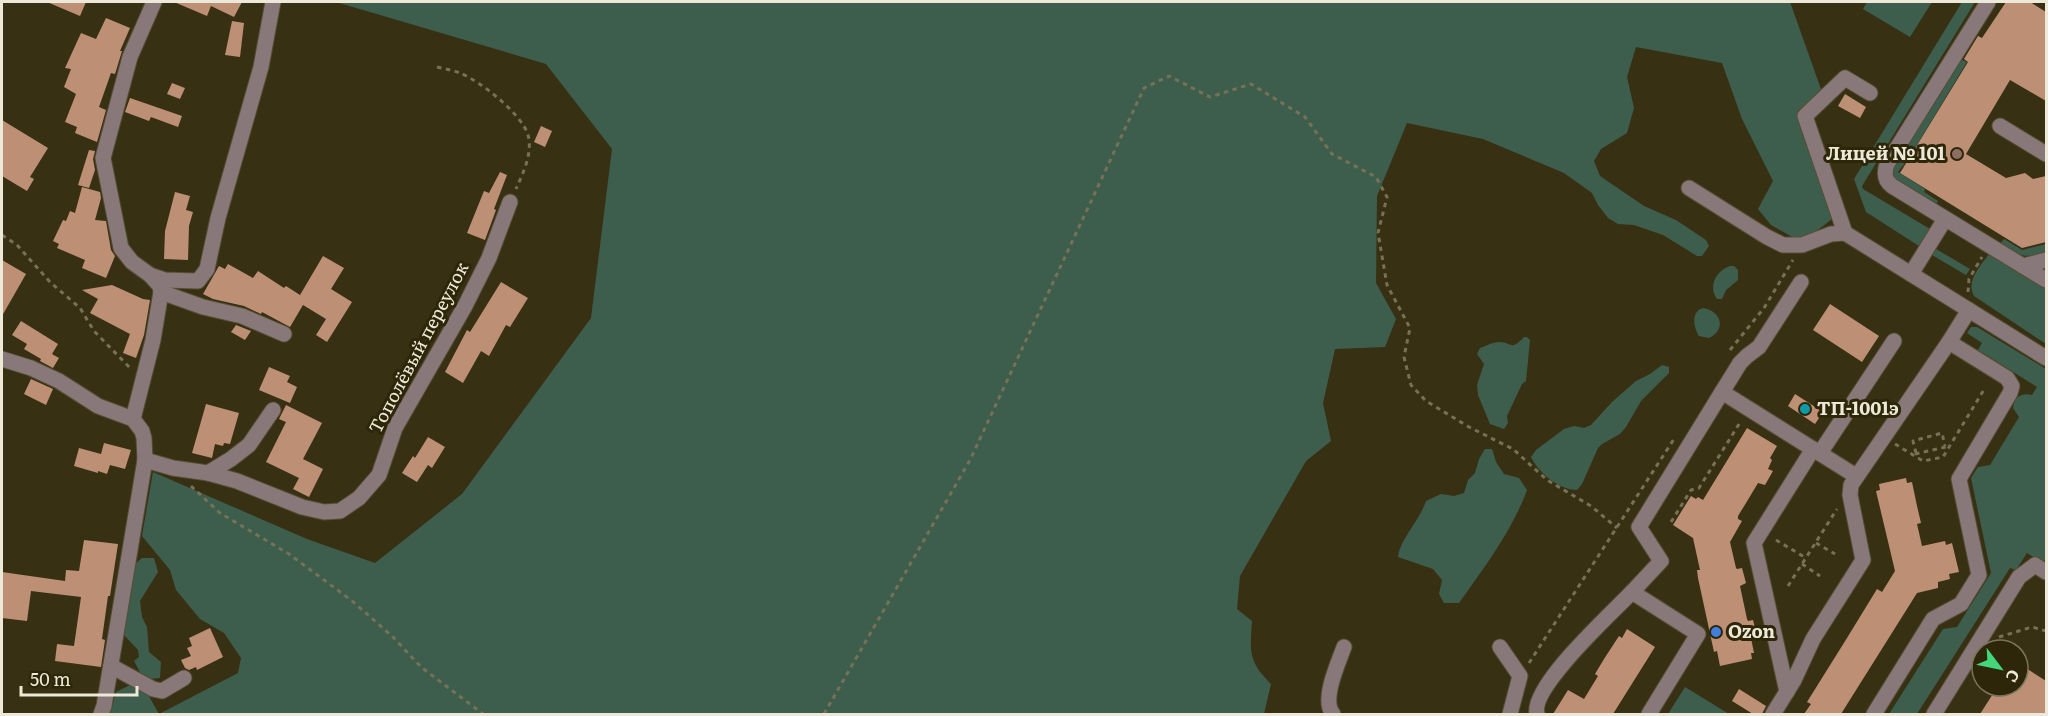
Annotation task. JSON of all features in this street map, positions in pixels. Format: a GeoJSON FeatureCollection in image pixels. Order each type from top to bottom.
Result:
{"type":"FeatureCollection","features":[{"type":"Feature","properties":{"kind":"street"},"geometry":{"type":"LineString","coordinates":[[133,418],[153,340],[161,292],[160,286],[150,275],[132,262],[120,248],[103,158],[130,57],[154,2]]}},
{"type":"Feature","properties":{"kind":"street"},"geometry":{"type":"LineString","coordinates":[[150,275],[165,280],[198,281],[207,269],[218,218],[261,67],[273,2]]}},
{"type":"Feature","properties":{"kind":"street"},"geometry":{"type":"LineString","coordinates":[[1988,2],[1884,171],[1888,183],[1892,186],[2046,280]]}},
{"type":"Feature","properties":{"kind":"street"},"geometry":{"type":"LineString","coordinates":[[1870,93],[1845,78],[1805,116],[1845,232],[1911,274],[1970,304],[2046,358]]}},
{"type":"Feature","properties":{"kind":"street"},"geometry":{"type":"LineString","coordinates":[[2000,126],[2046,154]]}},
{"type":"Feature","properties":{"kind":"street"},"geometry":{"type":"LineString","coordinates":[[1689,188],[1783,245],[1802,245],[1831,234],[1845,232]]}},
{"type":"Feature","properties":{"kind":"street","name":"Тополёвый переулок"},"geometry":{"type":"LineString","coordinates":[[145,460],[237,481],[302,507],[324,512],[340,511],[358,498],[379,475],[395,428],[465,306],[489,258],[510,202]]}},
{"type":"Feature","properties":{"kind":"street"},"geometry":{"type":"LineString","coordinates":[[1911,274],[1945,219]]}},
{"type":"Feature","properties":{"kind":"street"},"geometry":{"type":"LineString","coordinates":[[2023,266],[2046,260]]}},
{"type":"Feature","properties":{"kind":"street"},"geometry":{"type":"LineString","coordinates":[[1537,714],[1537,703],[1559,666],[1661,561],[1639,527],[1740,363],[1759,347],[1801,282]]}},
{"type":"Feature","properties":{"kind":"street"},"geometry":{"type":"LineString","coordinates":[[161,292],[203,307],[242,316],[284,334]]}},
{"type":"Feature","properties":{"kind":"street"},"geometry":{"type":"LineString","coordinates":[[1773,714],[1794,680],[1813,639],[1863,560],[1850,495],[1851,485],[1949,342],[1970,304]]}},
{"type":"Feature","properties":{"kind":"street"},"geometry":{"type":"LineString","coordinates":[[1786,692],[1754,543],[1894,341]]}},
{"type":"Feature","properties":{"kind":"street"},"geometry":{"type":"LineString","coordinates":[[1874,714],[1933,619],[1961,604],[1979,575],[1959,479],[2012,386],[2007,378],[1949,342]]}},
{"type":"Feature","properties":{"kind":"street"},"geometry":{"type":"LineString","coordinates":[[2,358],[59,381],[98,406],[133,418],[142,430],[145,460],[101,714]]}},
{"type":"Feature","properties":{"kind":"street"},"geometry":{"type":"LineString","coordinates":[[1722,392],[1856,476]]}},
{"type":"Feature","properties":{"kind":"street"},"geometry":{"type":"LineString","coordinates":[[208,473],[249,445],[273,410]]}},
{"type":"Feature","properties":{"kind":"street"},"geometry":{"type":"LineString","coordinates":[[1934,714],[2019,577],[2041,568]]}},
{"type":"Feature","properties":{"kind":"street"},"geometry":{"type":"LineString","coordinates":[[1632,592],[1698,634],[1649,714]]}},
{"type":"Feature","properties":{"kind":"street"},"geometry":{"type":"LineString","coordinates":[[1333,714],[1328,709],[1328,696],[1344,646]]}},
{"type":"Feature","properties":{"kind":"street"},"geometry":{"type":"LineString","coordinates":[[1500,647],[1520,676],[1510,714]]}},
{"type":"Feature","properties":{"kind":"street"},"geometry":{"type":"LineString","coordinates":[[111,666],[147,686],[162,691],[184,678]]}},
{"type":"Feature","properties":{"kind":"path"},"geometry":{"type":"LineString","coordinates":[[437,67],[460,73],[482,87],[515,114],[528,134],[529,147],[524,171],[510,202]]}},
{"type":"Feature","properties":{"kind":"path"},"geometry":{"type":"LineString","coordinates":[[824,714],[970,460],[1144,88],[1169,76],[1210,97],[1251,84],[1305,117],[1332,154],[1376,177],[1387,197],[1378,233],[1387,285],[1410,328],[1404,357],[1411,385],[1426,401],[1469,427],[1513,449],[1547,480],[1591,506],[1617,528]]}},
{"type":"Feature","properties":{"kind":"path"},"geometry":{"type":"LineString","coordinates":[[2,235],[17,245],[50,282],[80,308],[94,331],[131,369],[142,387]]}},
{"type":"Feature","properties":{"kind":"path"},"geometry":{"type":"LineString","coordinates":[[1970,304],[1969,279],[1989,245]]}},
{"type":"Feature","properties":{"kind":"path"},"geometry":{"type":"LineString","coordinates":[[1884,437],[1923,461],[1943,457],[1946,447],[1985,388]]}},
{"type":"Feature","properties":{"kind":"path"},"geometry":{"type":"LineString","coordinates":[[1671,522],[1691,490],[1699,488],[1744,416]]}},
{"type":"Feature","properties":{"kind":"path"},"geometry":{"type":"LineString","coordinates":[[1915,454],[1913,441],[1942,433],[1946,447]]}},
{"type":"Feature","properties":{"kind":"path"},"geometry":{"type":"LineString","coordinates":[[1915,454],[1946,447]]}},
{"type":"Feature","properties":{"kind":"path"},"geometry":{"type":"LineString","coordinates":[[172,468],[220,513],[289,554],[351,600],[392,636],[421,667],[483,714]]}},
{"type":"Feature","properties":{"kind":"path"},"geometry":{"type":"LineString","coordinates":[[1788,586],[1837,509]]}},
{"type":"Feature","properties":{"kind":"path"},"geometry":{"type":"LineString","coordinates":[[1776,540],[1806,558]]}},
{"type":"Feature","properties":{"kind":"path"},"geometry":{"type":"LineString","coordinates":[[1816,543],[1835,554]]}},
{"type":"Feature","properties":{"kind":"path"},"geometry":{"type":"LineString","coordinates":[[1802,564],[1820,576]]}},
{"type":"Feature","properties":{"kind":"path"},"geometry":{"type":"LineString","coordinates":[[1997,638],[2031,627],[2046,630]]}},
{"type":"Feature","properties":{"kind":"green space"},"geometry":{"type":"Polygon","coordinates":[[[336,2],[1790,2],[1822,92],[1797,112],[1832,219],[1814,233],[1796,239],[1771,225],[1758,209],[1773,181],[1742,119],[1722,63],[1636,47],[1627,77],[1634,108],[1627,133],[1601,149],[1594,161],[1600,176],[1644,206],[1676,220],[1706,240],[1709,246],[1702,256],[1697,256],[1663,235],[1634,225],[1618,224],[1608,218],[1592,193],[1564,173],[1483,139],[1407,123],[1377,196],[1376,283],[1396,319],[1385,347],[1335,349],[1323,403],[1331,441],[1306,461],[1240,576],[1237,609],[1252,621],[1252,656],[1258,669],[1271,684],[1264,714],[159,714],[238,673],[241,658],[224,633],[200,619],[176,590],[170,570],[142,536],[153,472],[307,539],[375,563],[462,494],[591,318],[612,149],[546,64],[336,2]]]}},
{"type":"Feature","properties":{"kind":"green space"},"geometry":{"type":"Polygon","coordinates":[[[1867,2],[1932,2],[1910,37],[1863,9],[1867,2]]]}},
{"type":"Feature","properties":{"kind":"green space"},"geometry":{"type":"Polygon","coordinates":[[[1962,2],[1975,2],[1862,186],[1863,189],[1930,229],[1919,246],[1866,212],[1854,179],[1962,2]]]}},
{"type":"Feature","properties":{"kind":"green space"},"geometry":{"type":"Polygon","coordinates":[[[1960,59],[1967,62],[1915,148],[1911,146],[1904,156],[1908,159],[1898,172],[1925,189],[1924,192],[1938,201],[1935,206],[1892,178],[1893,166],[1960,59]]]}},
{"type":"Feature","properties":{"kind":"green space"},"geometry":{"type":"Polygon","coordinates":[[[2004,239],[2022,250],[2046,244],[2046,253],[2032,256],[2018,254],[2000,244],[2004,239]]]}},
{"type":"Feature","properties":{"kind":"green space"},"geometry":{"type":"Polygon","coordinates":[[[1936,249],[1970,269],[1966,275],[1932,255],[1936,249]]]}},
{"type":"Feature","properties":{"kind":"green space"},"geometry":{"type":"Polygon","coordinates":[[[1991,251],[2046,284],[2046,344],[1974,296],[1973,278],[1991,251]]]}},
{"type":"Feature","properties":{"kind":"green space"},"geometry":{"type":"Polygon","coordinates":[[[1730,266],[1738,270],[1738,280],[1726,290],[1722,299],[1717,299],[1713,284],[1717,275],[1730,266]]]}},
{"type":"Feature","properties":{"kind":"green space"},"geometry":{"type":"Polygon","coordinates":[[[1703,308],[1718,316],[1720,321],[1718,330],[1709,338],[1699,336],[1694,324],[1696,312],[1703,308]]]}},
{"type":"Feature","properties":{"kind":"green space"},"geometry":{"type":"Polygon","coordinates":[[[1971,327],[1977,327],[2046,369],[2046,558],[2043,563],[2027,553],[2016,570],[2010,568],[1917,714],[1889,714],[1943,629],[1957,627],[1991,573],[1971,478],[1978,467],[1990,465],[2019,417],[2013,408],[2017,398],[2025,394],[2032,395],[2037,387],[1978,350],[1982,343],[1967,333],[1971,327]]]}},
{"type":"Feature","properties":{"kind":"green space"},"geometry":{"type":"Polygon","coordinates":[[[1524,337],[1530,340],[1526,381],[1522,384],[1507,416],[1508,423],[1504,429],[1490,424],[1478,395],[1477,385],[1484,364],[1477,354],[1480,348],[1489,344],[1504,342],[1514,345],[1524,337]]]}},
{"type":"Feature","properties":{"kind":"green space"},"geometry":{"type":"Polygon","coordinates":[[[1662,365],[1669,367],[1669,373],[1641,401],[1620,434],[1598,448],[1577,490],[1556,484],[1534,463],[1531,457],[1536,450],[1564,429],[1574,426],[1584,428],[1591,425],[1636,381],[1662,365]]]}},
{"type":"Feature","properties":{"kind":"green space"},"geometry":{"type":"Polygon","coordinates":[[[1485,449],[1492,449],[1496,462],[1504,474],[1519,478],[1527,490],[1505,535],[1459,603],[1444,603],[1439,594],[1442,580],[1433,569],[1398,557],[1406,536],[1426,501],[1441,494],[1454,496],[1464,493],[1468,480],[1475,473],[1485,449]]]}},
{"type":"Feature","properties":{"kind":"green space"},"geometry":{"type":"Polygon","coordinates":[[[142,558],[154,558],[158,572],[140,601],[142,617],[147,627],[149,652],[161,662],[160,678],[143,678],[134,661],[139,657],[138,650],[124,635],[126,606],[135,564],[142,558]]]}},
{"type":"Feature","properties":{"kind":"green space"},"geometry":{"type":"Polygon","coordinates":[[[132,684],[145,689],[159,714],[110,714],[116,692],[132,684]]]}},
{"type":"Feature","properties":{"kind":"green space"},"geometry":{"type":"Polygon","coordinates":[[[1685,687],[1729,714],[1668,714],[1685,687]]]}},
{"type":"Feature","properties":{"kind":"building"},"geometry":{"type":"Polygon","coordinates":[[[47,2],[86,2],[80,16],[47,2]]]}},
{"type":"Feature","properties":{"kind":"building"},"geometry":{"type":"Polygon","coordinates":[[[174,2],[242,2],[234,17],[211,6],[207,16],[174,2]]]}},
{"type":"Feature","properties":{"kind":"building"},"geometry":{"type":"Polygon","coordinates":[[[2006,2],[2030,2],[2046,12],[2046,101],[2010,80],[1966,154],[2006,178],[2025,173],[2033,179],[2046,176],[2046,242],[2022,248],[1900,173],[1968,62],[1964,59],[1978,36],[1982,38],[2006,2]]]}},
{"type":"Feature","properties":{"kind":"building"},"geometry":{"type":"Polygon","coordinates":[[[106,18],[130,28],[120,51],[122,51],[115,74],[111,73],[99,107],[106,110],[97,142],[75,133],[77,127],[65,122],[76,94],[64,87],[71,69],[65,68],[81,33],[96,39],[106,18]]]}},
{"type":"Feature","properties":{"kind":"building"},"geometry":{"type":"Polygon","coordinates":[[[232,21],[244,23],[240,57],[225,55],[232,21]]]}},
{"type":"Feature","properties":{"kind":"building"},"geometry":{"type":"Polygon","coordinates":[[[172,83],[185,88],[180,99],[167,94],[172,83]]]}},
{"type":"Feature","properties":{"kind":"building"},"geometry":{"type":"Polygon","coordinates":[[[1845,94],[1866,107],[1860,118],[1838,106],[1845,94]]]}},
{"type":"Feature","properties":{"kind":"building"},"geometry":{"type":"Polygon","coordinates":[[[130,98],[182,116],[178,127],[151,117],[149,121],[125,112],[130,98]]]}},
{"type":"Feature","properties":{"kind":"building"},"geometry":{"type":"Polygon","coordinates":[[[2,120],[48,148],[30,177],[34,179],[27,191],[2,176],[2,120]]]}},
{"type":"Feature","properties":{"kind":"building"},"geometry":{"type":"Polygon","coordinates":[[[541,126],[552,131],[545,147],[534,142],[541,126]]]}},
{"type":"Feature","properties":{"kind":"building"},"geometry":{"type":"Polygon","coordinates":[[[89,150],[95,151],[93,159],[95,170],[89,188],[78,185],[89,150]]]}},
{"type":"Feature","properties":{"kind":"building"},"geometry":{"type":"Polygon","coordinates":[[[500,172],[507,175],[485,240],[467,233],[484,191],[489,193],[500,172]]]}},
{"type":"Feature","properties":{"kind":"building"},"geometry":{"type":"Polygon","coordinates":[[[82,187],[100,192],[101,198],[95,220],[106,221],[111,250],[115,256],[106,278],[82,268],[85,260],[57,248],[59,244],[53,241],[70,211],[75,213],[82,187]]]}},
{"type":"Feature","properties":{"kind":"building"},"geometry":{"type":"Polygon","coordinates":[[[175,192],[190,196],[186,210],[193,212],[189,226],[188,260],[164,259],[165,231],[175,192]]]}},
{"type":"Feature","properties":{"kind":"building"},"geometry":{"type":"Polygon","coordinates":[[[323,256],[344,268],[331,289],[352,302],[327,342],[316,335],[326,319],[303,305],[290,327],[262,312],[261,314],[244,306],[213,299],[203,294],[219,266],[225,269],[228,264],[253,278],[258,271],[284,288],[286,286],[300,295],[323,256]]]}},
{"type":"Feature","properties":{"kind":"building"},"geometry":{"type":"Polygon","coordinates":[[[2,260],[26,274],[2,316],[2,260]]]}},
{"type":"Feature","properties":{"kind":"building"},"geometry":{"type":"Polygon","coordinates":[[[501,282],[528,298],[510,327],[506,325],[489,356],[481,351],[463,383],[445,372],[467,330],[470,332],[501,282]]]}},
{"type":"Feature","properties":{"kind":"building"},"geometry":{"type":"Polygon","coordinates":[[[112,285],[150,300],[144,335],[136,358],[123,353],[130,334],[90,313],[98,299],[82,290],[112,285]]]}},
{"type":"Feature","properties":{"kind":"building"},"geometry":{"type":"Polygon","coordinates":[[[1830,304],[1879,336],[1862,362],[1813,330],[1830,304]]]}},
{"type":"Feature","properties":{"kind":"building"},"geometry":{"type":"Polygon","coordinates":[[[21,321],[58,344],[52,354],[59,358],[53,368],[24,349],[27,344],[12,335],[21,321]]]}},
{"type":"Feature","properties":{"kind":"building"},"geometry":{"type":"Polygon","coordinates":[[[236,325],[251,331],[245,340],[231,332],[236,325]]]}},
{"type":"Feature","properties":{"kind":"building"},"geometry":{"type":"Polygon","coordinates":[[[269,367],[290,376],[287,382],[297,387],[290,403],[259,390],[269,367]]]}},
{"type":"Feature","properties":{"kind":"building"},"geometry":{"type":"Polygon","coordinates":[[[31,379],[53,389],[46,405],[24,394],[31,379]]]}},
{"type":"Feature","properties":{"kind":"building","name":"ТП-1001э"},"geometry":{"type":"Polygon","coordinates":[[[1795,394],[1823,412],[1815,424],[1788,406],[1795,394]]]}},
{"type":"Feature","properties":{"kind":"building"},"geometry":{"type":"Polygon","coordinates":[[[206,404],[239,413],[230,444],[224,443],[223,446],[215,444],[212,458],[192,453],[206,404]]]}},
{"type":"Feature","properties":{"kind":"building"},"geometry":{"type":"Polygon","coordinates":[[[286,405],[322,423],[303,459],[323,469],[309,497],[293,489],[299,478],[266,462],[286,422],[279,419],[286,405]]]}},
{"type":"Feature","properties":{"kind":"building"},"geometry":{"type":"Polygon","coordinates":[[[1747,428],[1777,446],[1770,458],[1772,460],[1768,469],[1773,471],[1765,485],[1758,483],[1738,516],[1738,519],[1742,521],[1730,542],[1736,568],[1742,568],[1746,583],[1740,586],[1747,619],[1748,621],[1753,620],[1757,635],[1751,638],[1754,653],[1751,653],[1752,659],[1720,666],[1717,651],[1714,652],[1698,578],[1697,570],[1700,570],[1693,538],[1673,525],[1691,496],[1703,500],[1747,428]]]}},
{"type":"Feature","properties":{"kind":"building"},"geometry":{"type":"Polygon","coordinates":[[[428,437],[445,447],[432,468],[428,465],[417,482],[402,473],[428,437]]]}},
{"type":"Feature","properties":{"kind":"building"},"geometry":{"type":"Polygon","coordinates":[[[104,443],[131,450],[125,469],[110,465],[107,474],[74,466],[79,448],[101,454],[104,443]]]}},
{"type":"Feature","properties":{"kind":"building"},"geometry":{"type":"Polygon","coordinates":[[[1906,478],[1907,483],[1912,482],[1921,523],[1917,524],[1922,546],[1945,541],[1946,545],[1952,543],[1959,572],[1949,574],[1950,579],[1938,582],[1938,588],[1917,593],[1841,714],[1804,714],[1811,704],[1807,702],[1877,589],[1882,592],[1895,571],[1876,491],[1880,490],[1879,484],[1906,478]]]}},
{"type":"Feature","properties":{"kind":"building"},"geometry":{"type":"Polygon","coordinates":[[[84,540],[118,544],[102,639],[105,640],[101,667],[55,661],[57,644],[74,646],[81,597],[31,591],[27,621],[2,618],[2,572],[65,581],[66,570],[79,571],[84,540]]]}},
{"type":"Feature","properties":{"kind":"building"},"geometry":{"type":"Polygon","coordinates":[[[210,628],[223,657],[197,670],[196,667],[189,670],[185,668],[181,660],[191,656],[187,648],[192,646],[189,638],[210,628]]]}},
{"type":"Feature","properties":{"kind":"building"},"geometry":{"type":"Polygon","coordinates":[[[1627,629],[1655,647],[1613,714],[1553,714],[1568,690],[1584,699],[1598,676],[1595,674],[1604,659],[1619,636],[1622,638],[1627,629]]]}},
{"type":"Feature","properties":{"kind":"building"},"geometry":{"type":"Polygon","coordinates":[[[2030,671],[2046,681],[2046,714],[1980,714],[1990,698],[2030,698],[2030,671]]]}},
{"type":"Feature","properties":{"kind":"building"},"geometry":{"type":"Polygon","coordinates":[[[1739,689],[1766,706],[1762,714],[1753,714],[1732,701],[1739,689]]]}},
{"type":"Feature","properties":{"kind":"place","name":"Лицей № 101"},"geometry":{"type":"Point","coordinates":[1957,154]}},
{"type":"Feature","properties":{"kind":"place","name":"ТП-1001э"},"geometry":{"type":"Point","coordinates":[1805,409]}},
{"type":"Feature","properties":{"kind":"place","name":"Ozon"},"geometry":{"type":"Point","coordinates":[1716,632]}}]}
